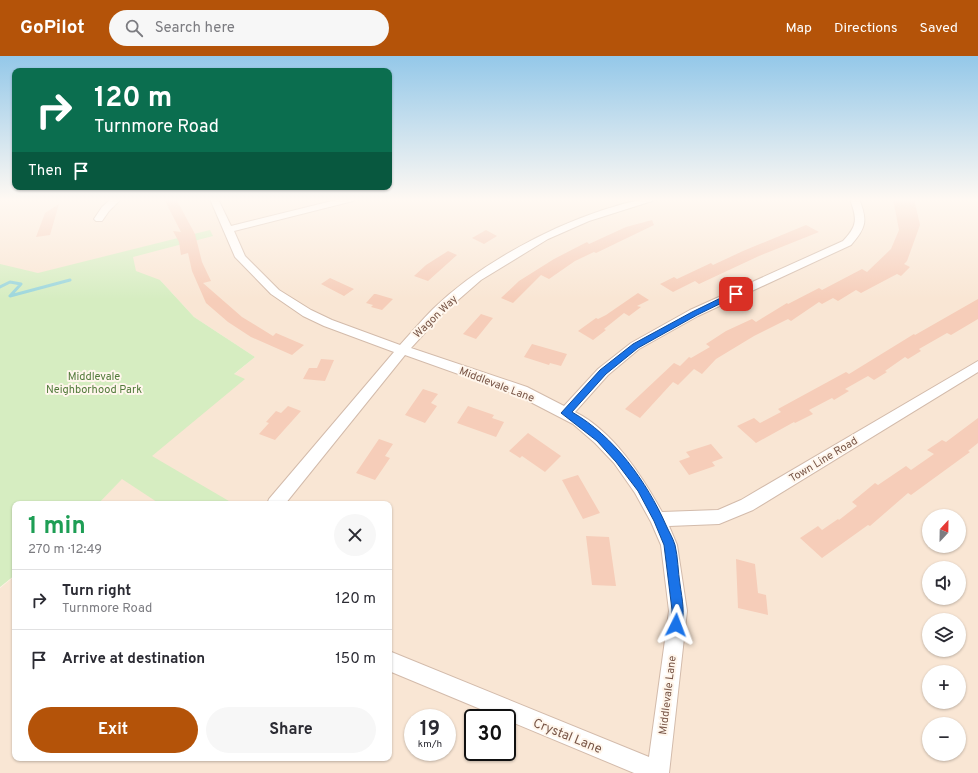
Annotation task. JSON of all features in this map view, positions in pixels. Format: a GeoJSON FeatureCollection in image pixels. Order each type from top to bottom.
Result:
{"type":"FeatureCollection","features":[{"type":"Feature","properties":{"kind":"street","name":"Middlevale Lane"},"geometry":{"type":"LineString","coordinates":[[228,232],[240,257],[275,292],[307,313],[321,320],[402,350],[522,391],[578,420],[600,439],[619,459],[642,488],[669,545],[678,610],[658,773]]}},
{"type":"Feature","properties":{"kind":"street","name":"Wagon Way"},"geometry":{"type":"LineString","coordinates":[[277,501],[402,350],[438,311],[477,278],[544,238],[556,232]]}},
{"type":"Feature","properties":{"kind":"street"},"geometry":{"type":"LineString","coordinates":[[566,413],[603,372],[636,346],[694,313],[848,243],[857,232]]}},
{"type":"Feature","properties":{"kind":"street","name":"Town Line Road"},"geometry":{"type":"LineString","coordinates":[[658,519],[719,517],[747,505],[978,366]]}},
{"type":"Feature","properties":{"kind":"street","name":"Crystal Lane"},"geometry":{"type":"LineString","coordinates":[[392,663],[658,773]]}},
{"type":"Feature","properties":{"kind":"shaded area"},"geometry":{"type":"Polygon","coordinates":[[[0,232],[978,232],[978,773],[0,773],[0,588],[12,578],[12,761],[392,761],[392,501],[101,501],[170,427],[255,357],[194,317],[160,280],[57,275],[9,270],[0,266],[0,232]]]}},
{"type":"Feature","properties":{"kind":"green space","name":"Middlevale Neighborhood Park"},"geometry":{"type":"Polygon","coordinates":[[[200,232],[211,232],[213,236],[133,257],[136,271],[160,280],[194,317],[255,357],[234,374],[245,379],[152,456],[229,501],[155,501],[122,479],[101,501],[12,501],[12,577],[0,587],[0,264],[38,273],[200,232]]]}},
{"type":"Feature","properties":{"kind":"building"},"geometry":{"type":"Polygon","coordinates":[[[38,232],[51,232],[50,235],[36,237],[38,232]]]}},
{"type":"Feature","properties":{"kind":"building"},"geometry":{"type":"Polygon","coordinates":[[[174,232],[194,232],[202,262],[211,281],[203,283],[242,317],[273,336],[276,333],[304,345],[292,355],[251,337],[228,322],[206,303],[192,271],[188,253],[181,255],[179,242],[174,232]]]}},
{"type":"Feature","properties":{"kind":"building"},"geometry":{"type":"Polygon","coordinates":[[[482,232],[491,232],[497,236],[484,244],[472,238],[482,232]]]}},
{"type":"Feature","properties":{"kind":"building"},"geometry":{"type":"Polygon","coordinates":[[[614,232],[639,232],[596,253],[594,252],[575,261],[549,279],[541,275],[513,303],[501,298],[519,281],[554,259],[587,242],[589,244],[614,232]]]}},
{"type":"Feature","properties":{"kind":"building"},"geometry":{"type":"Polygon","coordinates":[[[788,232],[818,232],[759,256],[699,284],[695,281],[673,292],[660,284],[674,277],[677,279],[711,263],[713,265],[788,232]]]}},
{"type":"Feature","properties":{"kind":"building"},"geometry":{"type":"Polygon","coordinates":[[[898,232],[917,232],[907,261],[904,264],[910,267],[901,276],[897,274],[861,293],[856,290],[838,301],[833,298],[822,304],[819,302],[791,321],[788,319],[754,336],[716,359],[702,374],[694,369],[678,385],[673,382],[640,418],[625,409],[674,363],[680,366],[689,357],[691,358],[710,347],[706,344],[726,331],[752,319],[756,322],[787,303],[788,304],[819,288],[822,290],[862,269],[867,272],[891,249],[898,232]]]}},
{"type":"Feature","properties":{"kind":"building"},"geometry":{"type":"Polygon","coordinates":[[[448,251],[457,255],[428,281],[414,276],[426,265],[448,251]]]}},
{"type":"Feature","properties":{"kind":"building"},"geometry":{"type":"Polygon","coordinates":[[[330,278],[354,289],[344,296],[321,284],[330,278]]]}},
{"type":"Feature","properties":{"kind":"building"},"geometry":{"type":"Polygon","coordinates":[[[638,293],[649,300],[637,306],[641,307],[629,316],[624,313],[593,340],[578,331],[596,318],[598,319],[606,315],[638,293]]]}},
{"type":"Feature","properties":{"kind":"building"},"geometry":{"type":"Polygon","coordinates":[[[374,294],[393,299],[382,310],[371,307],[373,305],[366,303],[374,294]]]}},
{"type":"Feature","properties":{"kind":"building"},"geometry":{"type":"Polygon","coordinates":[[[978,299],[978,319],[951,335],[947,333],[919,349],[921,351],[908,359],[905,357],[885,371],[887,372],[874,380],[868,376],[845,389],[849,391],[834,400],[832,398],[809,410],[813,414],[795,423],[794,422],[756,443],[737,426],[754,418],[760,423],[781,412],[778,409],[846,372],[849,374],[914,334],[915,335],[978,299]]]}},
{"type":"Feature","properties":{"kind":"building"},"geometry":{"type":"Polygon","coordinates":[[[481,314],[493,318],[476,339],[463,334],[481,314]]]}},
{"type":"Feature","properties":{"kind":"building"},"geometry":{"type":"Polygon","coordinates":[[[532,344],[567,354],[561,366],[550,363],[549,365],[524,357],[532,344]]]}},
{"type":"Feature","properties":{"kind":"building"},"geometry":{"type":"Polygon","coordinates":[[[321,359],[334,360],[325,381],[303,379],[309,368],[317,368],[321,359]]]}},
{"type":"Feature","properties":{"kind":"building"},"geometry":{"type":"Polygon","coordinates":[[[423,389],[438,394],[431,403],[437,406],[425,423],[405,415],[423,389]]]}},
{"type":"Feature","properties":{"kind":"building"},"geometry":{"type":"Polygon","coordinates":[[[288,406],[301,411],[275,440],[259,434],[269,423],[266,422],[276,411],[281,413],[288,406]]]}},
{"type":"Feature","properties":{"kind":"building"},"geometry":{"type":"Polygon","coordinates":[[[468,406],[494,415],[492,418],[504,422],[496,437],[457,423],[468,406]]]}},
{"type":"Feature","properties":{"kind":"building"},"geometry":{"type":"Polygon","coordinates":[[[978,418],[978,443],[968,451],[970,452],[911,495],[908,493],[870,526],[868,525],[822,558],[800,538],[818,526],[822,530],[838,519],[839,520],[857,506],[852,502],[875,483],[878,485],[906,466],[911,470],[934,454],[927,450],[942,440],[946,442],[978,418]]]}},
{"type":"Feature","properties":{"kind":"building"},"geometry":{"type":"Polygon","coordinates":[[[528,433],[561,456],[545,472],[522,456],[520,458],[509,451],[528,433]]]}},
{"type":"Feature","properties":{"kind":"building"},"geometry":{"type":"Polygon","coordinates":[[[379,439],[393,444],[385,456],[390,458],[375,480],[356,473],[379,439]]]}},
{"type":"Feature","properties":{"kind":"building"},"geometry":{"type":"Polygon","coordinates":[[[711,444],[723,458],[712,462],[715,466],[689,475],[679,461],[690,457],[686,452],[711,444]]]}},
{"type":"Feature","properties":{"kind":"building"},"geometry":{"type":"Polygon","coordinates":[[[578,475],[600,513],[583,519],[562,480],[578,475]]]}},
{"type":"Feature","properties":{"kind":"building"},"geometry":{"type":"Polygon","coordinates":[[[586,536],[609,537],[616,586],[592,585],[586,536]]]}},
{"type":"Feature","properties":{"kind":"building"},"geometry":{"type":"Polygon","coordinates":[[[736,559],[755,564],[758,593],[766,595],[768,615],[738,608],[736,559]]]}},
{"type":"Feature","properties":{"kind":"waterway"},"geometry":{"type":"LineString","coordinates":[[0,287],[10,282],[21,284],[10,296],[70,280]]}},
{"type":"Feature","properties":{"kind":"route"},"geometry":{"type":"LineString","coordinates":[[676,625],[678,610],[669,545],[642,488],[619,459],[600,439],[578,420],[566,413],[603,372],[636,346],[694,313],[736,294]]}}]}
